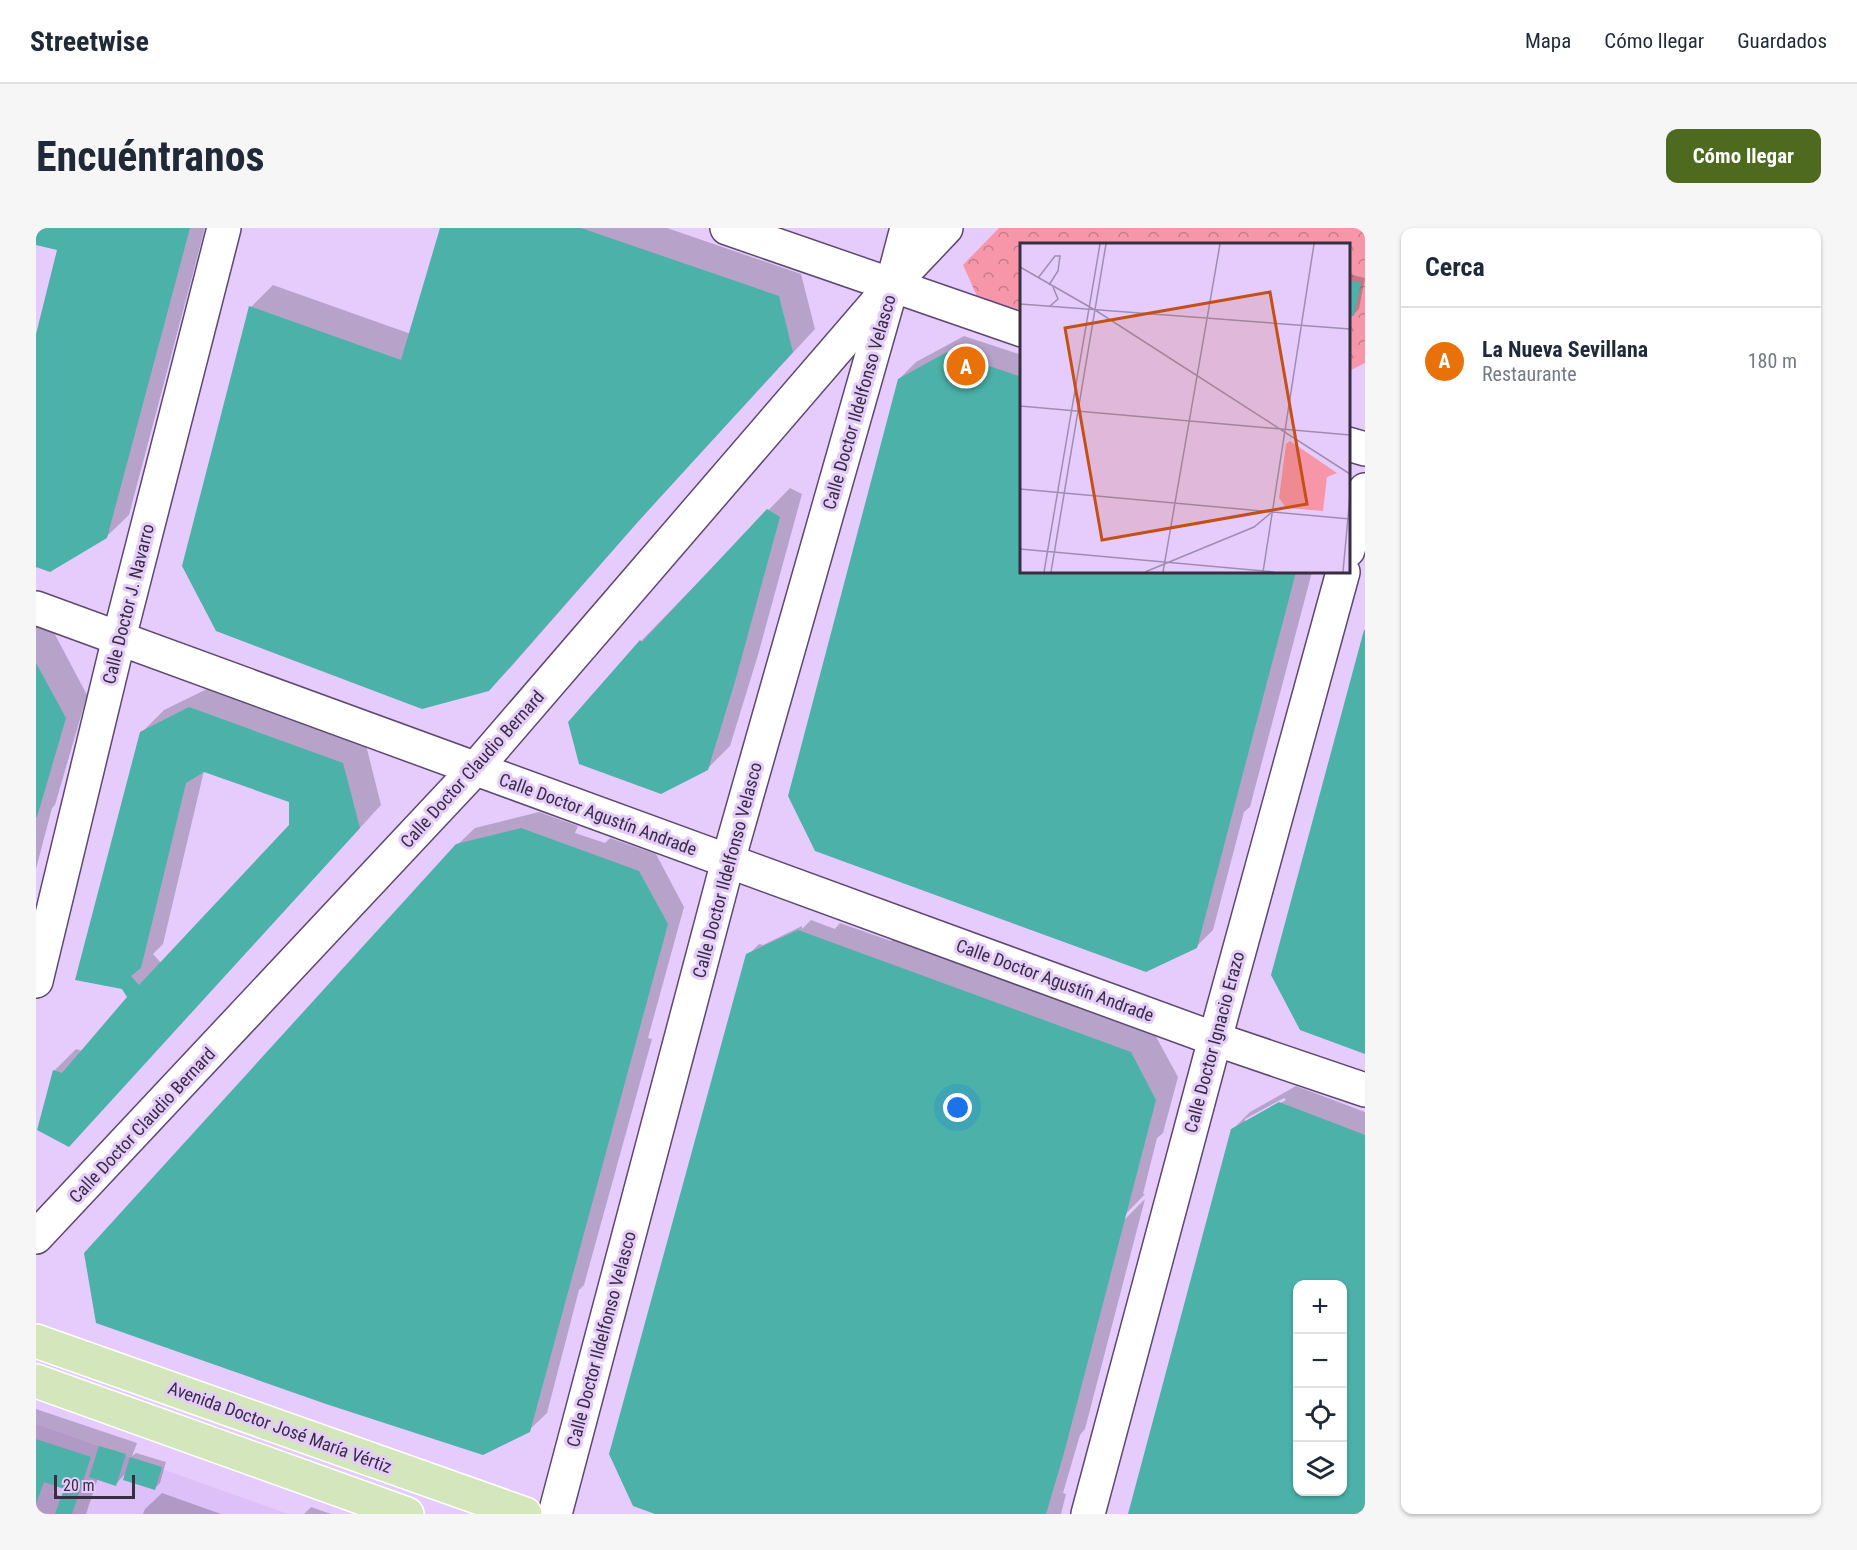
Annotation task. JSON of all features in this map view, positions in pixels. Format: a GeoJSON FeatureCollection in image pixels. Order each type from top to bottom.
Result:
{"type":"FeatureCollection","features":[{"type":"Feature","properties":{"kind":"main road","name":"Avenida Doctor José María Vértiz"},"geometry":{"type":"LineString","coordinates":[[36,1341],[525,1514]]}},
{"type":"Feature","properties":{"kind":"main road"},"geometry":{"type":"LineString","coordinates":[[36,1381],[407,1514]]}},
{"type":"Feature","properties":{"kind":"street","name":"Calle Doctor J. Navarro"},"geometry":{"type":"LineString","coordinates":[[36,981],[119,638],[224,228]]}},
{"type":"Feature","properties":{"kind":"street"},"geometry":{"type":"LineString","coordinates":[[727,228],[1020,329]]}},
{"type":"Feature","properties":{"kind":"street","name":"Calle Doctor Ildelfonso Velasco"},"geometry":{"type":"LineString","coordinates":[[555,1514],[728,861],[892,285],[906,228]]}},
{"type":"Feature","properties":{"kind":"street","name":"Calle Doctor Claudio Bernard"},"geometry":{"type":"LineString","coordinates":[[36,1237],[48,1215],[475,769],[892,285],[946,228]]}},
{"type":"Feature","properties":{"kind":"street"},"geometry":{"type":"LineString","coordinates":[[1350,445],[1365,449]]}},
{"type":"Feature","properties":{"kind":"street"},"geometry":{"type":"LineString","coordinates":[[1350,543],[1365,490]]}},
{"type":"Feature","properties":{"kind":"street","name":"Calle Doctor Ignacio Erazo"},"geometry":{"type":"LineString","coordinates":[[1088,1514],[1343,573]]}},
{"type":"Feature","properties":{"kind":"street","name":"Calle Doctor Agustín Andrade"},"geometry":{"type":"LineString","coordinates":[[36,608],[1215,1039],[1365,1090]]}},
{"type":"Feature","properties":{"kind":"shaded area"},"geometry":{"type":"Polygon","coordinates":[[[36,1424],[288,1514],[36,1514],[36,1424]]]}},
{"type":"Feature","properties":{"kind":"green space"},"geometry":{"type":"Polygon","coordinates":[[[999,228],[1365,228],[1365,363],[1350,370],[1350,243],[1020,243],[1020,310],[977,296],[963,265],[999,228]]]}},
{"type":"Feature","properties":{"kind":"building"},"geometry":{"type":"Polygon","coordinates":[[[36,228],[190,228],[107,538],[50,572],[36,567],[36,334],[57,250],[36,245],[36,228]]]}},
{"type":"Feature","properties":{"kind":"building"},"geometry":{"type":"Polygon","coordinates":[[[440,228],[581,228],[779,296],[793,352],[635,525],[489,691],[422,709],[216,631],[182,566],[249,306],[401,360],[440,228]]]}},
{"type":"Feature","properties":{"kind":"building"},"geometry":{"type":"Polygon","coordinates":[[[1350,280],[1361,283],[1354,316],[1350,315],[1350,280]]]}},
{"type":"Feature","properties":{"kind":"building"},"geometry":{"type":"Polygon","coordinates":[[[947,352],[1020,376],[1020,573],[1296,573],[1197,948],[1146,972],[815,851],[788,796],[898,379],[947,352]]]}},
{"type":"Feature","properties":{"kind":"building"},"geometry":{"type":"Polygon","coordinates":[[[767,509],[780,517],[708,770],[661,794],[579,764],[568,722],[640,640],[642,642],[767,509]]]}},
{"type":"Feature","properties":{"kind":"building"},"geometry":{"type":"Polygon","coordinates":[[[1364,630],[1365,1054],[1300,1030],[1271,975],[1364,630]]]}},
{"type":"Feature","properties":{"kind":"building"},"geometry":{"type":"Polygon","coordinates":[[[36,663],[66,718],[37,817],[36,817],[36,663]]]}},
{"type":"Feature","properties":{"kind":"building"},"geometry":{"type":"Polygon","coordinates":[[[189,707],[343,763],[360,828],[69,1147],[37,1130],[53,1070],[62,1073],[127,997],[122,989],[75,980],[140,732],[189,707]],[[204,772],[186,783],[141,968],[131,976],[139,985],[289,825],[289,802],[204,772]]]}},
{"type":"Feature","properties":{"kind":"building"},"geometry":{"type":"Polygon","coordinates":[[[521,828],[639,871],[668,924],[530,1432],[483,1455],[326,1404],[96,1323],[84,1253],[456,844],[521,828]]]}},
{"type":"Feature","properties":{"kind":"building"},"geometry":{"type":"Polygon","coordinates":[[[798,930],[1131,1052],[1156,1100],[1046,1514],[655,1514],[633,1506],[609,1454],[746,954],[798,930]]]}},
{"type":"Feature","properties":{"kind":"building"},"geometry":{"type":"Polygon","coordinates":[[[1279,1102],[1365,1135],[1365,1514],[1128,1514],[1231,1129],[1279,1102]]]}},
{"type":"Feature","properties":{"kind":"building"},"geometry":{"type":"Polygon","coordinates":[[[36,1439],[91,1457],[72,1514],[55,1514],[64,1489],[44,1482],[36,1504],[36,1439]]]}},
{"type":"Feature","properties":{"kind":"building"},"geometry":{"type":"Polygon","coordinates":[[[99,1446],[126,1454],[116,1486],[89,1477],[99,1446]]]}},
{"type":"Feature","properties":{"kind":"building"},"geometry":{"type":"Polygon","coordinates":[[[130,1457],[162,1467],[155,1490],[123,1480],[130,1457]]]}},
{"type":"Feature","properties":{"kind":"place","name":"La Nueva Sevillana"},"geometry":{"type":"Point","coordinates":[966,366]}}]}
